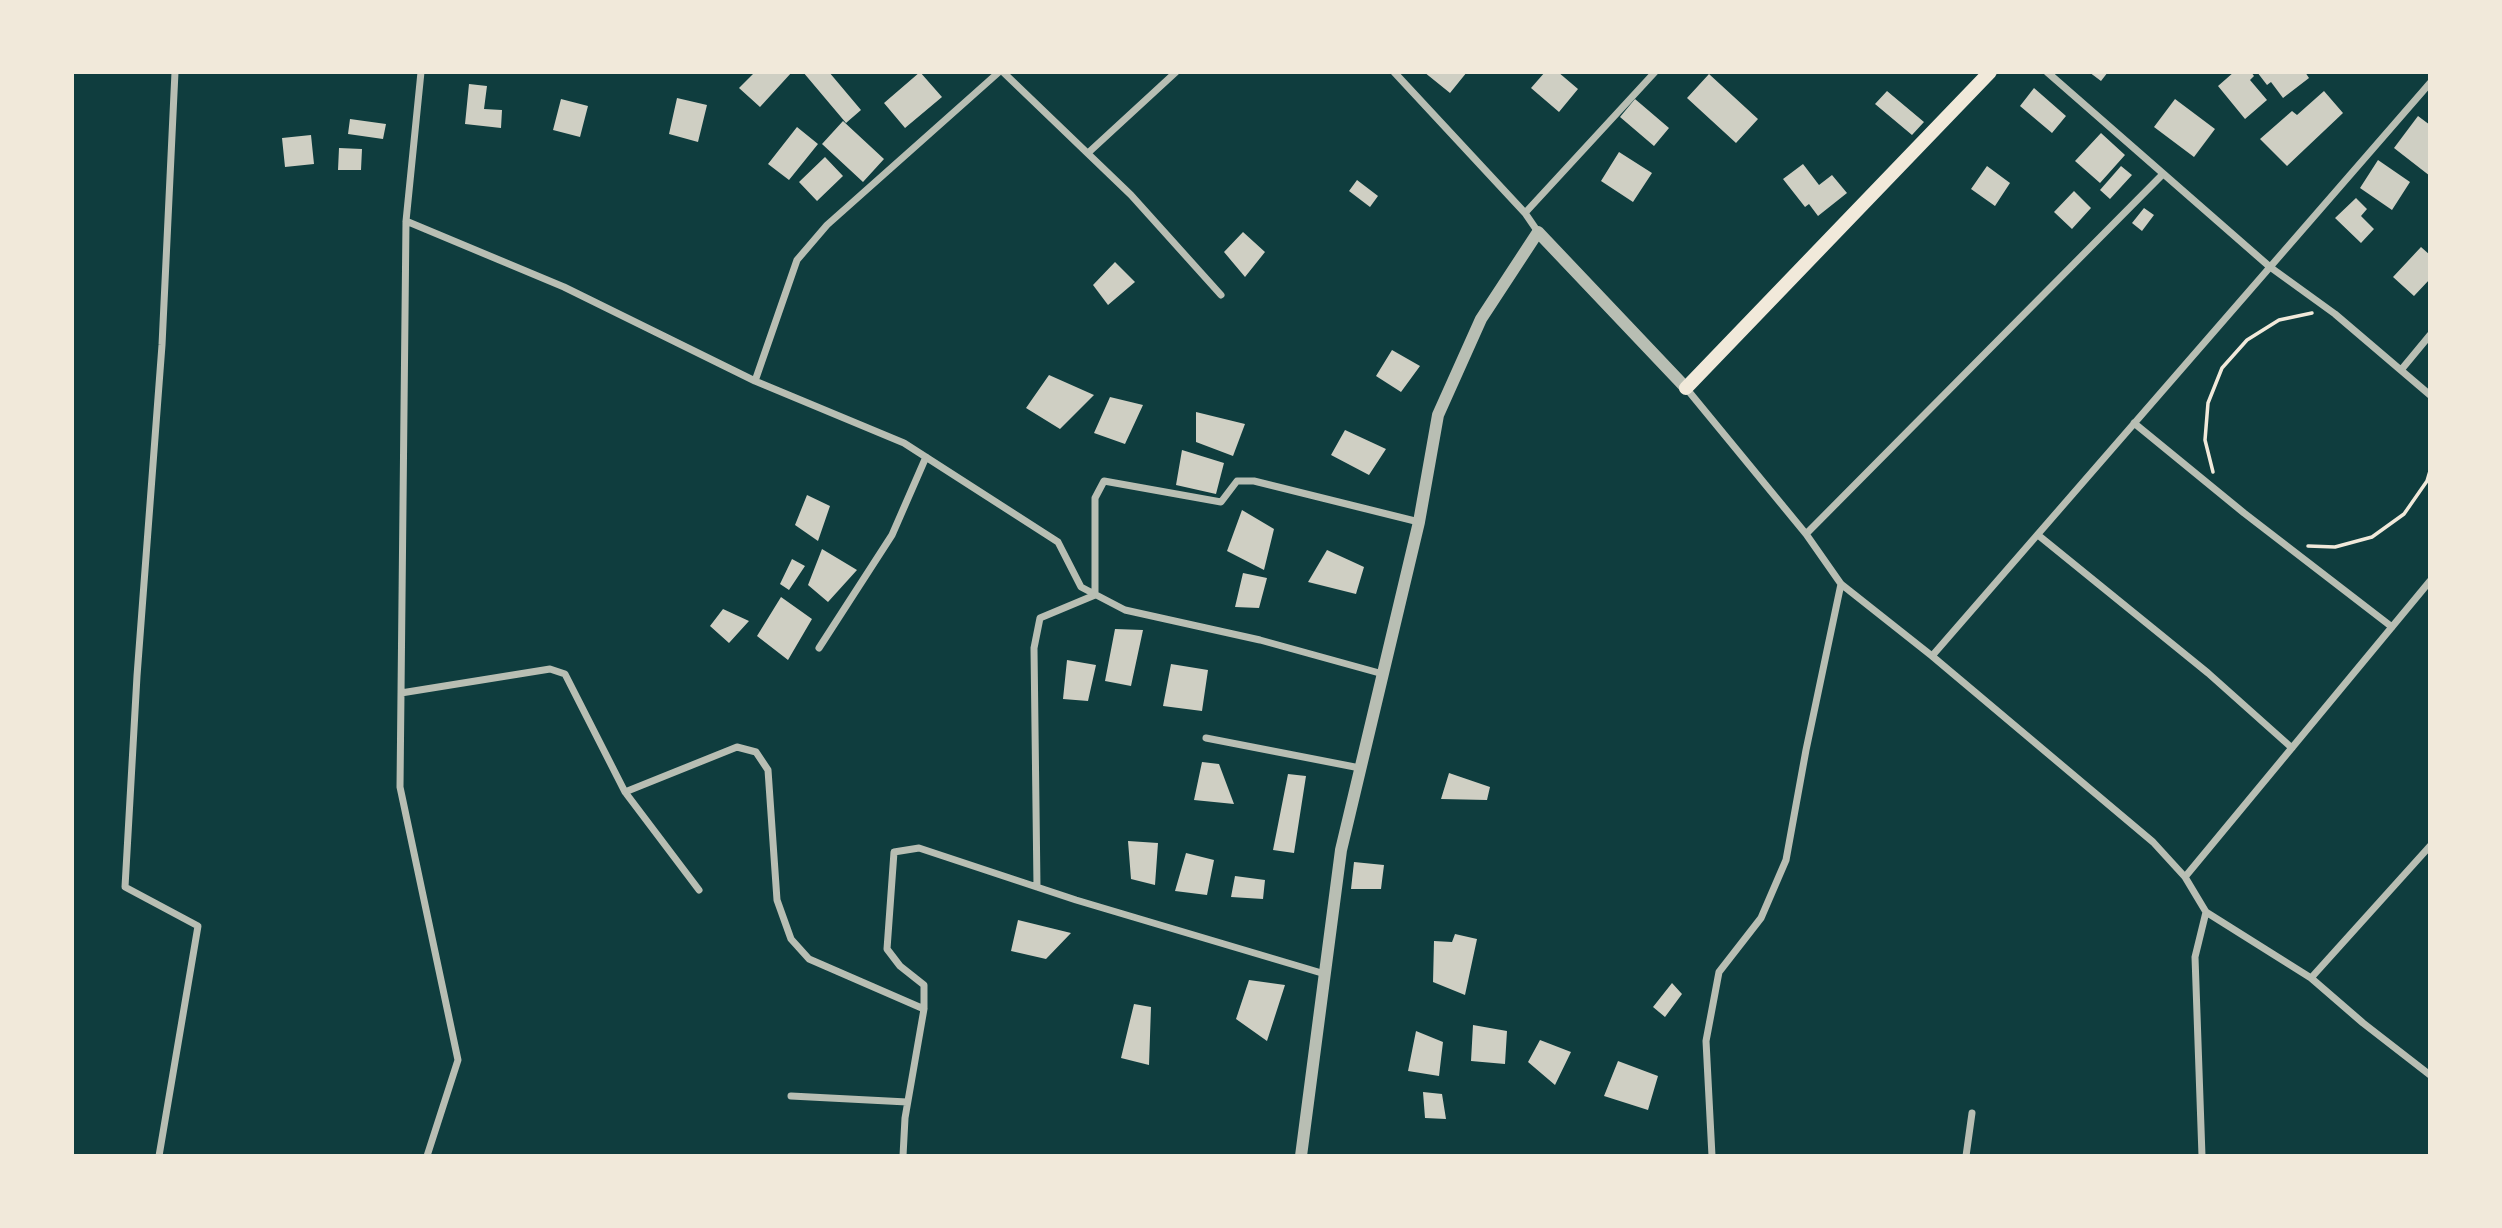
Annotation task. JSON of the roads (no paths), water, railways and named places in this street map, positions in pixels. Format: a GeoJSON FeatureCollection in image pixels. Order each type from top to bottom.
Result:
{"type":"FeatureCollection","features":[{"type":"Feature","properties":{"kind":"main road"},"geometry":{"type":"LineString","coordinates":[[1686,388],[1990,72]]}},
{"type":"Feature","properties":{"kind":"street"},"geometry":{"type":"LineString","coordinates":[[159,1156],[198,926],[125,887],[138,662],[162,345],[175,72]]}},
{"type":"Feature","properties":{"kind":"street"},"geometry":{"type":"LineString","coordinates":[[421,72],[406,221],[400,787],[458,1060],[427,1156]]}},
{"type":"Feature","properties":{"kind":"street"},"geometry":{"type":"LineString","coordinates":[[755,381],[797,260],[827,226],[1001,72],[1131,195],[1221,295]]}},
{"type":"Feature","properties":{"kind":"street"},"geometry":{"type":"LineString","coordinates":[[1088,153],[1176,72]]}},
{"type":"Feature","properties":{"kind":"street"},"geometry":{"type":"LineString","coordinates":[[1394,72],[1525,213],[1538,232],[1686,388],[1806,534],[1841,584],[1932,656],[2153,842],[2185,877],[2206,912],[2311,978],[2362,1023],[2430,1075]]}},
{"type":"Feature","properties":{"kind":"street"},"geometry":{"type":"LineString","coordinates":[[1525,213],[1655,72]]}},
{"type":"Feature","properties":{"kind":"street"},"geometry":{"type":"LineString","coordinates":[[2047,72],[2270,267],[2335,314],[2430,394]]}},
{"type":"Feature","properties":{"kind":"street"},"geometry":{"type":"LineString","coordinates":[[1932,656],[2430,83]]}},
{"type":"Feature","properties":{"kind":"street"},"geometry":{"type":"LineString","coordinates":[[1806,534],[2162,175]]}},
{"type":"Feature","properties":{"kind":"street"},"geometry":{"type":"LineString","coordinates":[[406,221],[564,287],[755,381],[904,443],[1058,542],[1080,587],[1125,610],[1260,640],[1383,674]]}},
{"type":"Feature","properties":{"kind":"street"},"geometry":{"type":"LineString","coordinates":[[1301,1156],[1341,850],[1419,522],[1438,415],[1481,319],[1538,232]]}},
{"type":"Feature","properties":{"kind":"street"},"geometry":{"type":"LineString","coordinates":[[2401,370],[2430,335]]}},
{"type":"Feature","properties":{"kind":"street"},"geometry":{"type":"LineString","coordinates":[[2134,423],[2244,513],[2392,627]]}},
{"type":"Feature","properties":{"kind":"street"},"geometry":{"type":"LineString","coordinates":[[820,648],[892,535],[926,457]]}},
{"type":"Feature","properties":{"kind":"street"},"geometry":{"type":"LineString","coordinates":[[1096,595],[1095,498],[1104,481],[1221,502],[1237,481],[1254,481],[1419,522]]}},
{"type":"Feature","properties":{"kind":"street"},"geometry":{"type":"LineString","coordinates":[[2038,534],[2208,673],[2292,748]]}},
{"type":"Feature","properties":{"kind":"street"},"geometry":{"type":"LineString","coordinates":[[2185,877],[2430,581]]}},
{"type":"Feature","properties":{"kind":"street"},"geometry":{"type":"LineString","coordinates":[[1712,1156],[1706,1041],[1719,972],[1761,918],[1786,860],[1841,584]]}},
{"type":"Feature","properties":{"kind":"street"},"geometry":{"type":"LineString","coordinates":[[1037,887],[1034,648],[1040,618],[1096,595]]}},
{"type":"Feature","properties":{"kind":"street"},"geometry":{"type":"LineString","coordinates":[[401,693],[550,669],[565,674],[625,792],[699,890]]}},
{"type":"Feature","properties":{"kind":"street"},"geometry":{"type":"LineString","coordinates":[[1206,738],[1360,768]]}},
{"type":"Feature","properties":{"kind":"street"},"geometry":{"type":"LineString","coordinates":[[625,792],[737,747],[755,752],[768,770],[777,900],[791,939],[809,959],[924,1009]]}},
{"type":"Feature","properties":{"kind":"street"},"geometry":{"type":"LineString","coordinates":[[2311,978],[2430,846]]}},
{"type":"Feature","properties":{"kind":"street"},"geometry":{"type":"LineString","coordinates":[[903,1156],[907,1102],[924,1009],[925,985],[900,966],[887,948],[894,852],[919,848],[1037,887],[1325,974]]}},
{"type":"Feature","properties":{"kind":"street"},"geometry":{"type":"LineString","coordinates":[[2202,1156],[2195,957],[2206,912]]}},
{"type":"Feature","properties":{"kind":"street"},"geometry":{"type":"LineString","coordinates":[[791,1096],[907,1102]]}},
{"type":"Feature","properties":{"kind":"street"},"geometry":{"type":"LineString","coordinates":[[1966,1156],[1972,1112]]}}]}
